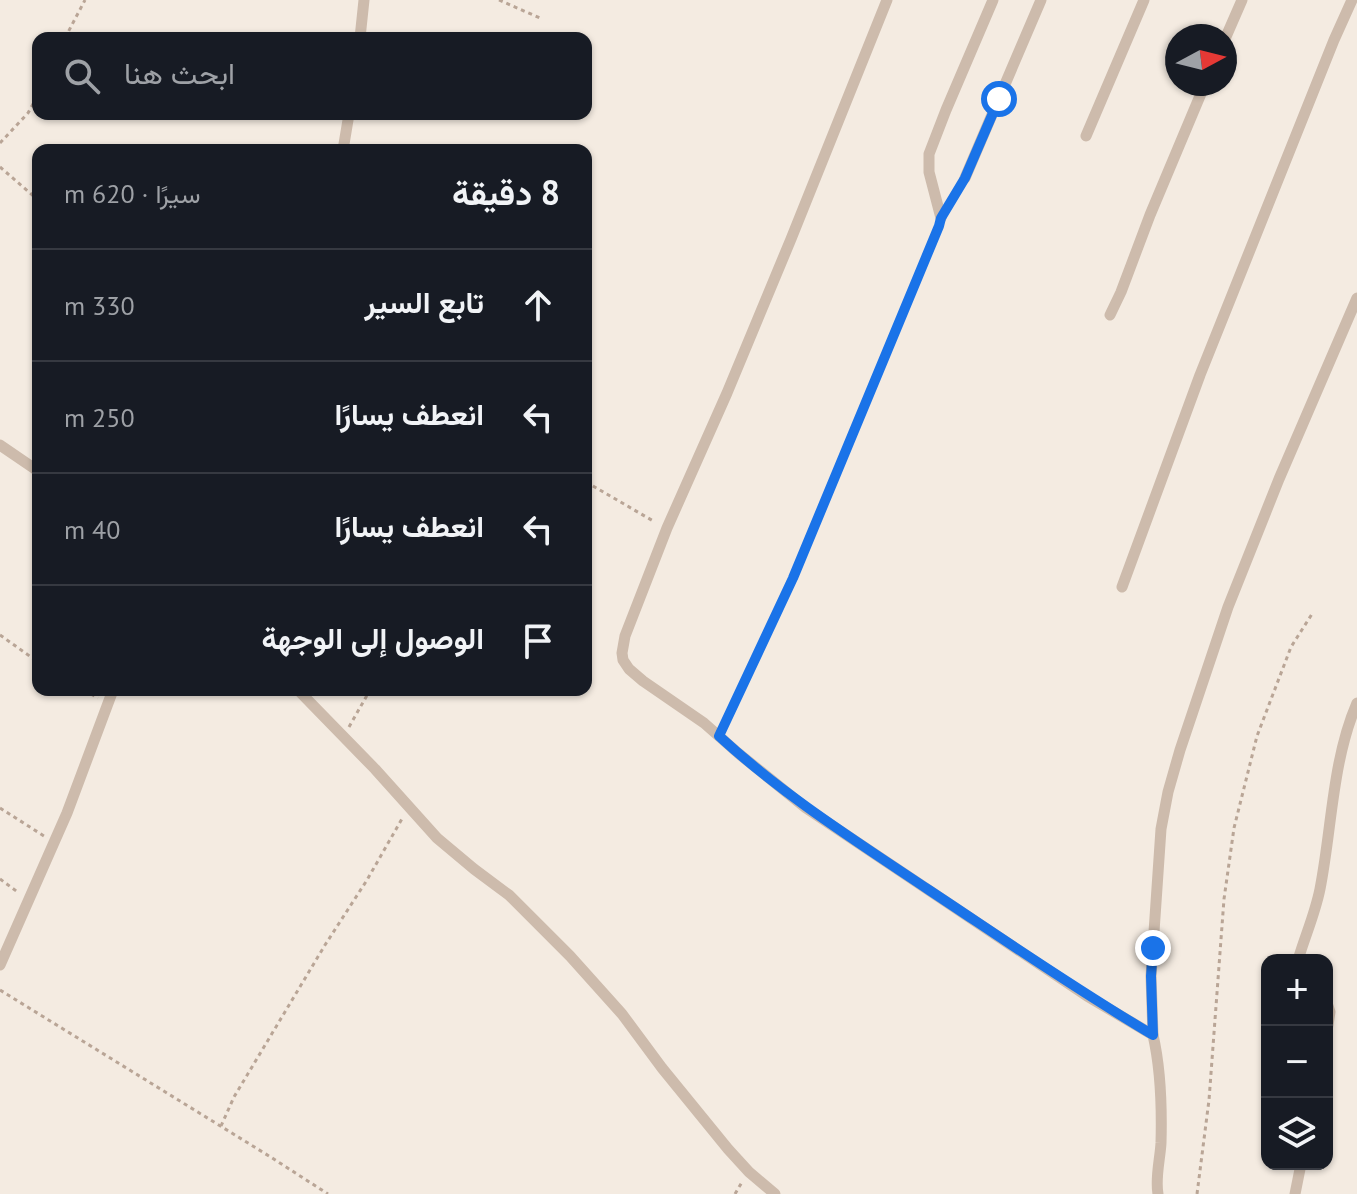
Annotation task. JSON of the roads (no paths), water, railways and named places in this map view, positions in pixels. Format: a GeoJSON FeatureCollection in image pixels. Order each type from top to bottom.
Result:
{"type":"FeatureCollection","features":[{"type":"Feature","properties":{"kind":"street"},"geometry":{"type":"LineString","coordinates":[[361,32],[364,0]]}},
{"type":"Feature","properties":{"kind":"street"},"geometry":{"type":"LineString","coordinates":[[887,0],[727,393],[667,528],[625,636],[623,660],[643,681],[689,712],[806,808],[1087,996],[1153,1035]]}},
{"type":"Feature","properties":{"kind":"street"},"geometry":{"type":"LineString","coordinates":[[941,218],[929,172],[929,154],[993,0]]}},
{"type":"Feature","properties":{"kind":"street"},"geometry":{"type":"LineString","coordinates":[[965,178],[1041,0]]}},
{"type":"Feature","properties":{"kind":"street"},"geometry":{"type":"LineString","coordinates":[[1086,136],[1144,0]]}},
{"type":"Feature","properties":{"kind":"street"},"geometry":{"type":"LineString","coordinates":[[1232,24],[1242,0]]}},
{"type":"Feature","properties":{"kind":"street"},"geometry":{"type":"LineString","coordinates":[[1122,587],[1200,375],[1352,0]]}},
{"type":"Feature","properties":{"kind":"street"},"geometry":{"type":"LineString","coordinates":[[1110,315],[1200,96]]}},
{"type":"Feature","properties":{"kind":"street"},"geometry":{"type":"LineString","coordinates":[[344,144],[348,120]]}},
{"type":"Feature","properties":{"kind":"street"},"geometry":{"type":"LineString","coordinates":[[1158,1194],[1160,1084],[1158,1053],[1153,1035],[1152,962],[1161,829],[1168,792],[1228,607],[1357,298]]}},
{"type":"Feature","properties":{"kind":"street"},"geometry":{"type":"LineString","coordinates":[[0,445],[32,467]]}},
{"type":"Feature","properties":{"kind":"street"},"geometry":{"type":"LineString","coordinates":[[0,965],[54,843],[111,696]]}},
{"type":"Feature","properties":{"kind":"street"},"geometry":{"type":"LineString","coordinates":[[304,696],[437,838],[509,895],[570,956],[622,1014],[728,1149],[775,1194]]}},
{"type":"Feature","properties":{"kind":"street"},"geometry":{"type":"LineString","coordinates":[[1300,954],[1318,898],[1340,759],[1357,703]]}},
{"type":"Feature","properties":{"kind":"street"},"geometry":{"type":"LineString","coordinates":[[1295,1194],[1300,1170]]}}]}
